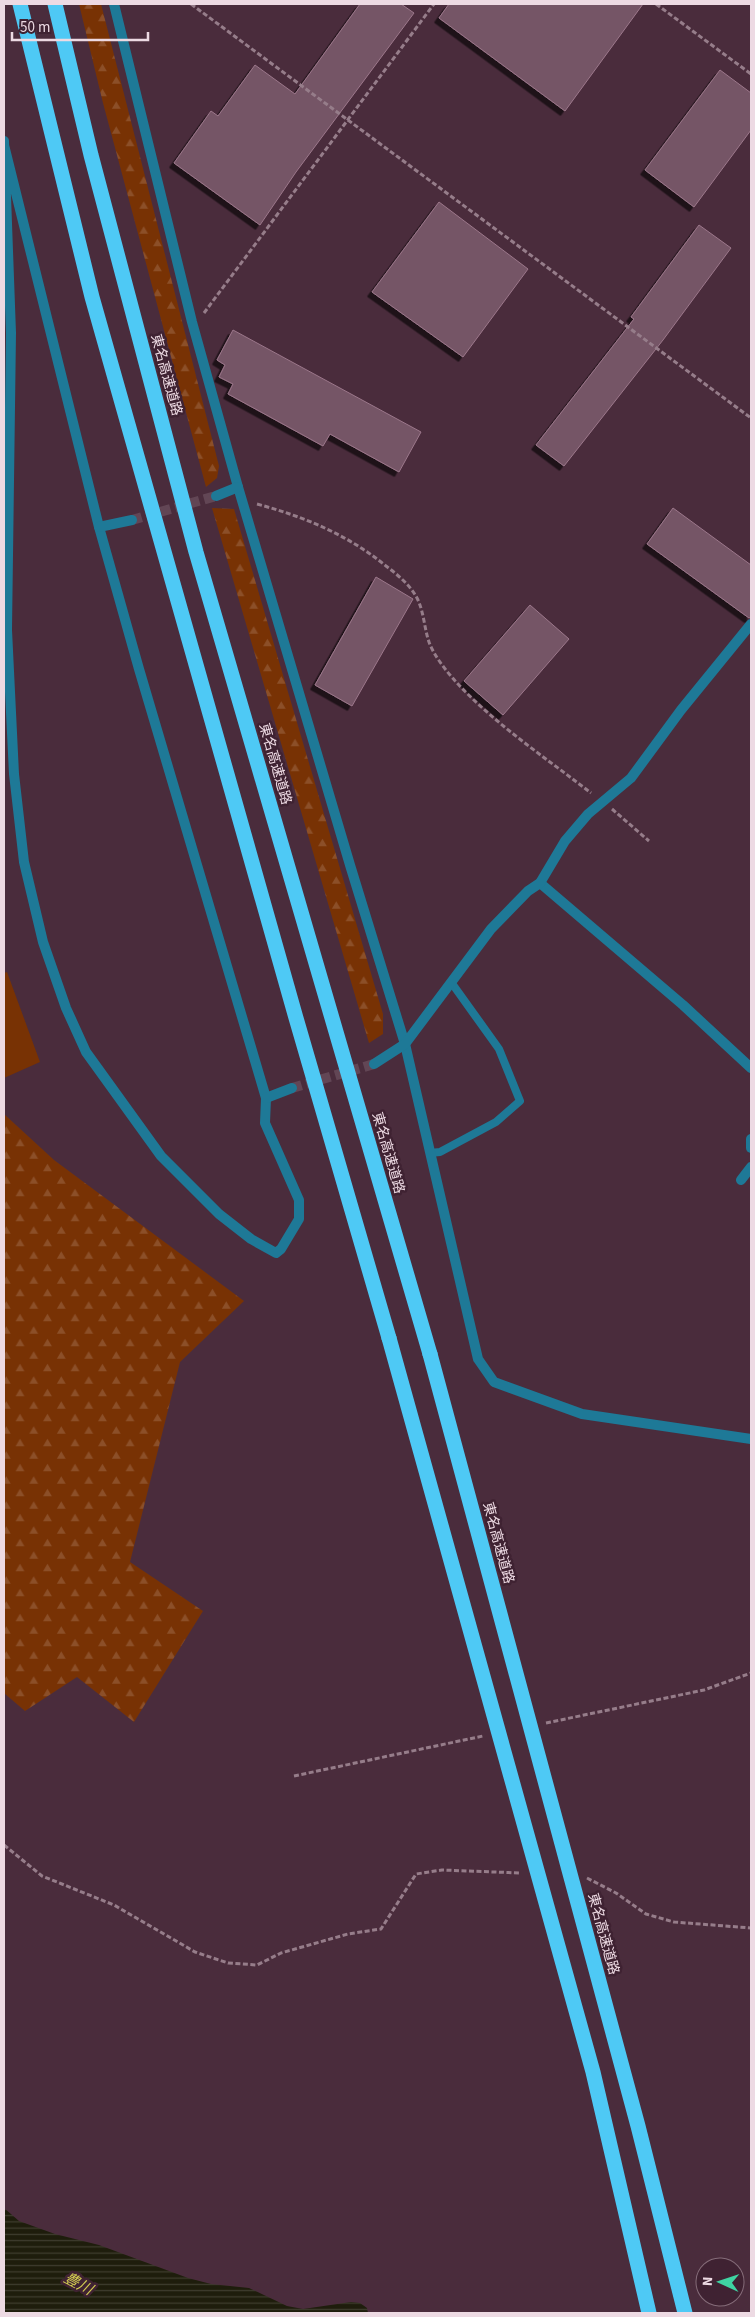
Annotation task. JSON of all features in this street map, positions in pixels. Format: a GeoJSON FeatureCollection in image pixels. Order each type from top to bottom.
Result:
{"type":"FeatureCollection","features":[{"type":"Feature","properties":{"kind":"highway"},"geometry":{"type":"LineString","coordinates":[[20,4],[92,297],[296,1018],[389,1338],[593,2072],[649,2313]]}},
{"type":"Feature","properties":{"kind":"highway","name":"東名高速道路"},"geometry":{"type":"LineString","coordinates":[[55,4],[91,155],[196,552],[430,1354],[622,2068],[685,2313]]}},
{"type":"Feature","properties":{"kind":"street"},"geometry":{"type":"LineString","coordinates":[[114,4],[192,322],[238,487],[350,866],[405,1044],[478,1359],[494,1382],[582,1414],[751,1439]]}},
{"type":"Feature","properties":{"kind":"street"},"geometry":{"type":"LineString","coordinates":[[4,143],[100,527],[139,669],[266,1098],[265,1123],[299,1200],[299,1218],[281,1249],[276,1253],[251,1239],[218,1214],[161,1156],[86,1052],[66,1008],[42,942],[22,852],[14,774],[7,630],[11,333],[4,143]]}},
{"type":"Feature","properties":{"kind":"street"},"geometry":{"type":"LineString","coordinates":[[216,496],[238,487]]}},
{"type":"Feature","properties":{"kind":"street"},"geometry":{"type":"LineString","coordinates":[[100,527],[132,520]]}},
{"type":"Feature","properties":{"kind":"street"},"geometry":{"type":"LineString","coordinates":[[374,1064],[405,1044],[491,929],[528,891],[540,883],[565,841],[588,814],[631,778],[681,710],[751,624]]}},
{"type":"Feature","properties":{"kind":"street"},"geometry":{"type":"LineString","coordinates":[[540,883],[683,1005],[751,1068]]}},
{"type":"Feature","properties":{"kind":"street"},"geometry":{"type":"LineString","coordinates":[[266,1098],[292,1088]]}},
{"type":"Feature","properties":{"kind":"street"},"geometry":{"type":"LineString","coordinates":[[751,1139],[751,1148]]}},
{"type":"Feature","properties":{"kind":"street"},"geometry":{"type":"LineString","coordinates":[[741,1180],[751,1167]]}},
{"type":"Feature","properties":{"kind":"lane"},"geometry":{"type":"LineString","coordinates":[[430,1153],[440,1152],[496,1122],[520,1101],[499,1049],[451,982]]}},
{"type":"Feature","properties":{"kind":"path"},"geometry":{"type":"LineString","coordinates":[[191,4],[751,418]]}},
{"type":"Feature","properties":{"kind":"path"},"geometry":{"type":"LineString","coordinates":[[192,322],[200,318],[434,4]]}},
{"type":"Feature","properties":{"kind":"path"},"geometry":{"type":"LineString","coordinates":[[656,4],[751,74]]}},
{"type":"Feature","properties":{"kind":"path"},"geometry":{"type":"LineString","coordinates":[[243,503],[254,503],[291,513],[329,529],[363,547],[402,578],[416,596],[422,608],[429,642],[456,682],[503,725],[602,801],[649,841]]}},
{"type":"Feature","properties":{"kind":"path"},"geometry":{"type":"LineString","coordinates":[[4,1845],[42,1876],[114,1906],[195,1952],[228,1963],[256,1965],[281,1953],[348,1934],[381,1929],[416,1874],[442,1870],[526,1873]]}},
{"type":"Feature","properties":{"kind":"path"},"geometry":{"type":"LineString","coordinates":[[583,1876],[616,1893],[646,1914],[674,1922],[751,1928]]}},
{"type":"Feature","properties":{"kind":"green space"},"geometry":{"type":"Polygon","coordinates":[[[79,4],[101,4],[219,466],[217,478],[206,487],[103,103],[79,4]]]}},
{"type":"Feature","properties":{"kind":"green space"},"geometry":{"type":"Polygon","coordinates":[[[212,508],[234,509],[383,1014],[383,1034],[369,1043],[212,508]]]}},
{"type":"Feature","properties":{"kind":"green space"},"geometry":{"type":"Polygon","coordinates":[[[7,972],[40,1062],[4,1078],[4,973],[7,972]]]}},
{"type":"Feature","properties":{"kind":"green space"},"geometry":{"type":"Polygon","coordinates":[[[4,1114],[54,1160],[244,1301],[180,1362],[130,1562],[203,1611],[134,1722],[77,1677],[25,1711],[4,1693],[4,1114]]]}},
{"type":"Feature","properties":{"kind":"water","name":"豊川"},"geometry":{"type":"Polygon","coordinates":[[[4,2208],[19,2221],[55,2234],[99,2245],[188,2278],[211,2284],[249,2288],[287,2306],[303,2309],[351,2302],[360,2303],[367,2308],[368,2313],[4,2313],[4,2208]]]}},
{"type":"Feature","properties":{"kind":"building"},"geometry":{"type":"Polygon","coordinates":[[[360,4],[401,4],[414,13],[296,172],[260,225],[174,163],[211,111],[218,116],[255,65],[295,94],[360,4]]]}},
{"type":"Feature","properties":{"kind":"building"},"geometry":{"type":"Polygon","coordinates":[[[449,4],[643,4],[565,111],[439,18],[449,4]]]}},
{"type":"Feature","properties":{"kind":"building"},"geometry":{"type":"Polygon","coordinates":[[[720,70],[751,93],[751,130],[694,207],[645,170],[720,70]]]}},
{"type":"Feature","properties":{"kind":"building"},"geometry":{"type":"Polygon","coordinates":[[[439,202],[528,269],[463,357],[372,292],[439,202]]]}},
{"type":"Feature","properties":{"kind":"building"},"geometry":{"type":"Polygon","coordinates":[[[699,225],[731,248],[663,340],[564,466],[536,445],[634,319],[631,317],[699,225]]]}},
{"type":"Feature","properties":{"kind":"building"},"geometry":{"type":"Polygon","coordinates":[[[233,330],[421,432],[399,472],[330,434],[323,446],[228,394],[233,384],[219,377],[225,365],[217,360],[233,330]]]}},
{"type":"Feature","properties":{"kind":"building"},"geometry":{"type":"Polygon","coordinates":[[[673,508],[751,565],[751,617],[749,618],[647,544],[673,508]]]}},
{"type":"Feature","properties":{"kind":"building"},"geometry":{"type":"Polygon","coordinates":[[[376,577],[413,599],[352,706],[315,685],[376,577]]]}},
{"type":"Feature","properties":{"kind":"building"},"geometry":{"type":"Polygon","coordinates":[[[530,605],[569,639],[503,715],[464,681],[530,605]]]}},
{"type":"Feature","properties":{"kind":"tunnel"},"geometry":{"type":"LineString","coordinates":[[132,520],[216,496]]}},
{"type":"Feature","properties":{"kind":"tunnel"},"geometry":{"type":"LineString","coordinates":[[292,1088],[374,1064]]}}]}
